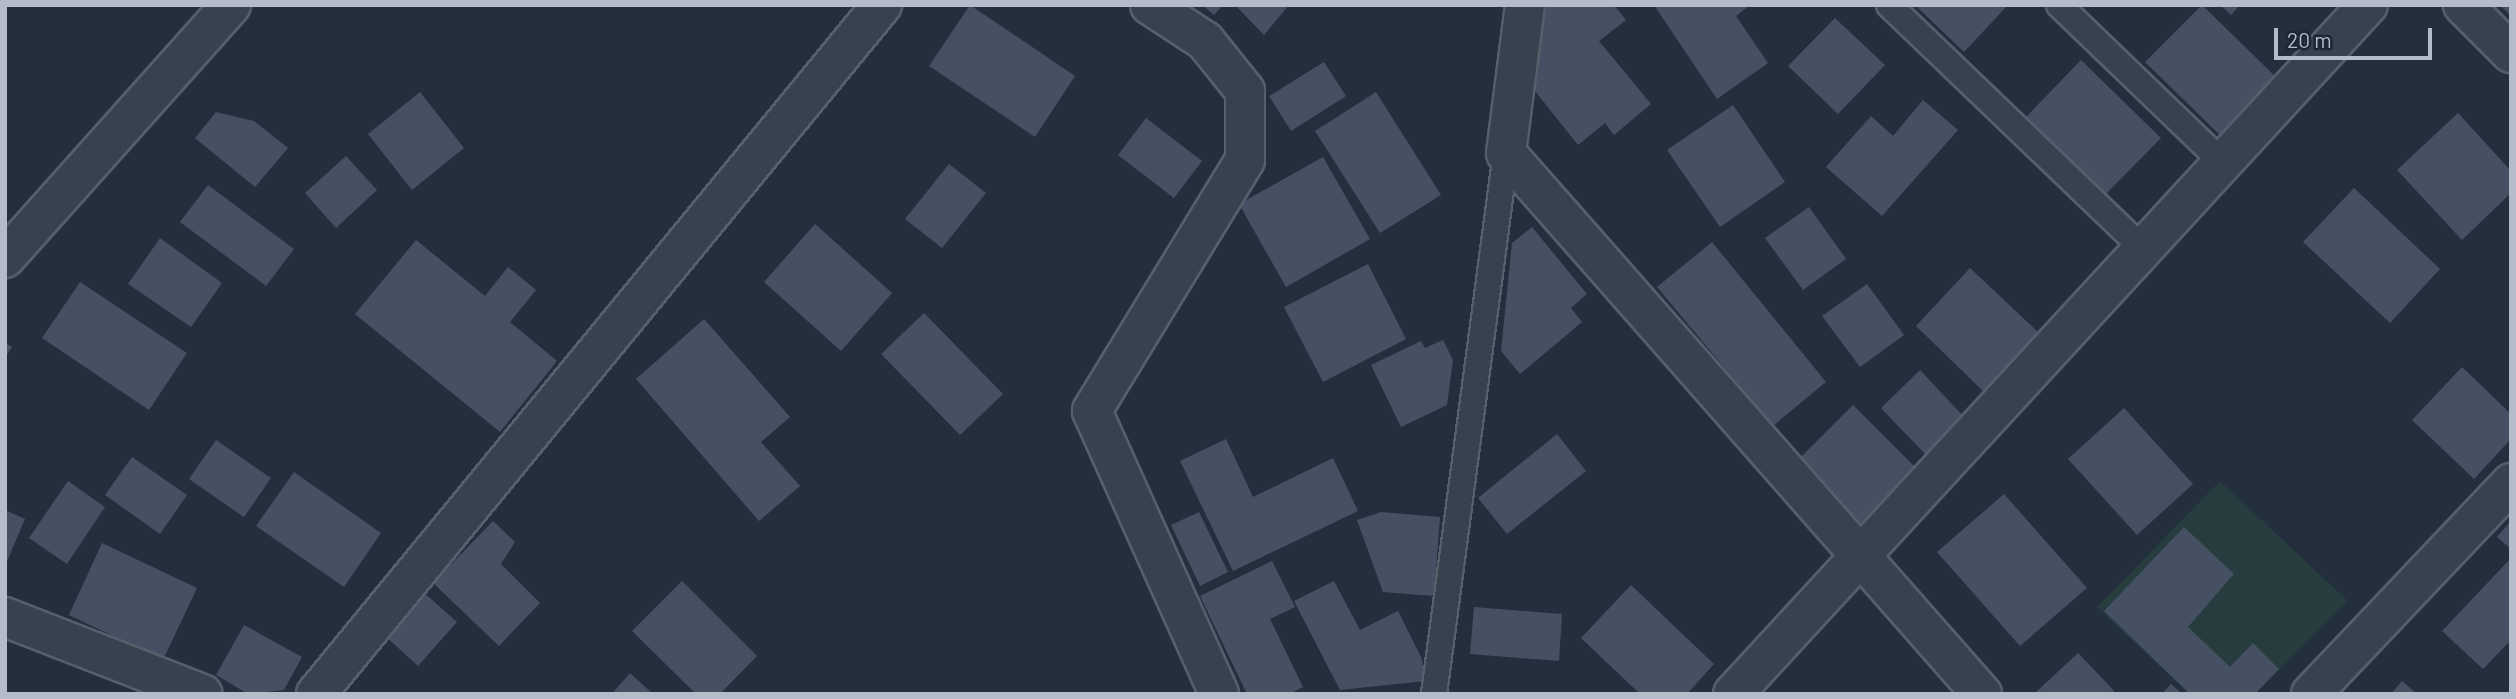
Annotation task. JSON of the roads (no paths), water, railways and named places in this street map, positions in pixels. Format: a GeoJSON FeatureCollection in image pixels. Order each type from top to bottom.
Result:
{"type":"FeatureCollection","features":[{"type":"Feature","properties":{"kind":"street"},"geometry":{"type":"LineString","coordinates":[[5,258],[231,5]]}},
{"type":"Feature","properties":{"kind":"street"},"geometry":{"type":"LineString","coordinates":[[316,694],[882,5]]}},
{"type":"Feature","properties":{"kind":"street"},"geometry":{"type":"LineString","coordinates":[[1150,5],[1205,41],[1245,91],[1245,160],[1092,411],[1219,694]]}},
{"type":"Feature","properties":{"kind":"street"},"geometry":{"type":"LineString","coordinates":[[1525,5],[1506,153],[1858,557],[1982,694]]}},
{"type":"Feature","properties":{"kind":"street"},"geometry":{"type":"LineString","coordinates":[[1733,694],[2368,5]]}},
{"type":"Feature","properties":{"kind":"street"},"geometry":{"type":"LineString","coordinates":[[2463,5],[2511,53]]}},
{"type":"Feature","properties":{"kind":"street"},"geometry":{"type":"LineString","coordinates":[[2312,694],[2511,483]]}},
{"type":"Feature","properties":{"kind":"street"},"geometry":{"type":"LineString","coordinates":[[5,617],[202,694]]}},
{"type":"Feature","properties":{"kind":"lane"},"geometry":{"type":"LineString","coordinates":[[1889,5],[2143,249]]}},
{"type":"Feature","properties":{"kind":"lane"},"geometry":{"type":"LineString","coordinates":[[2059,5],[2223,163]]}},
{"type":"Feature","properties":{"kind":"lane"},"geometry":{"type":"LineString","coordinates":[[1434,694],[1506,153]]}}]}
